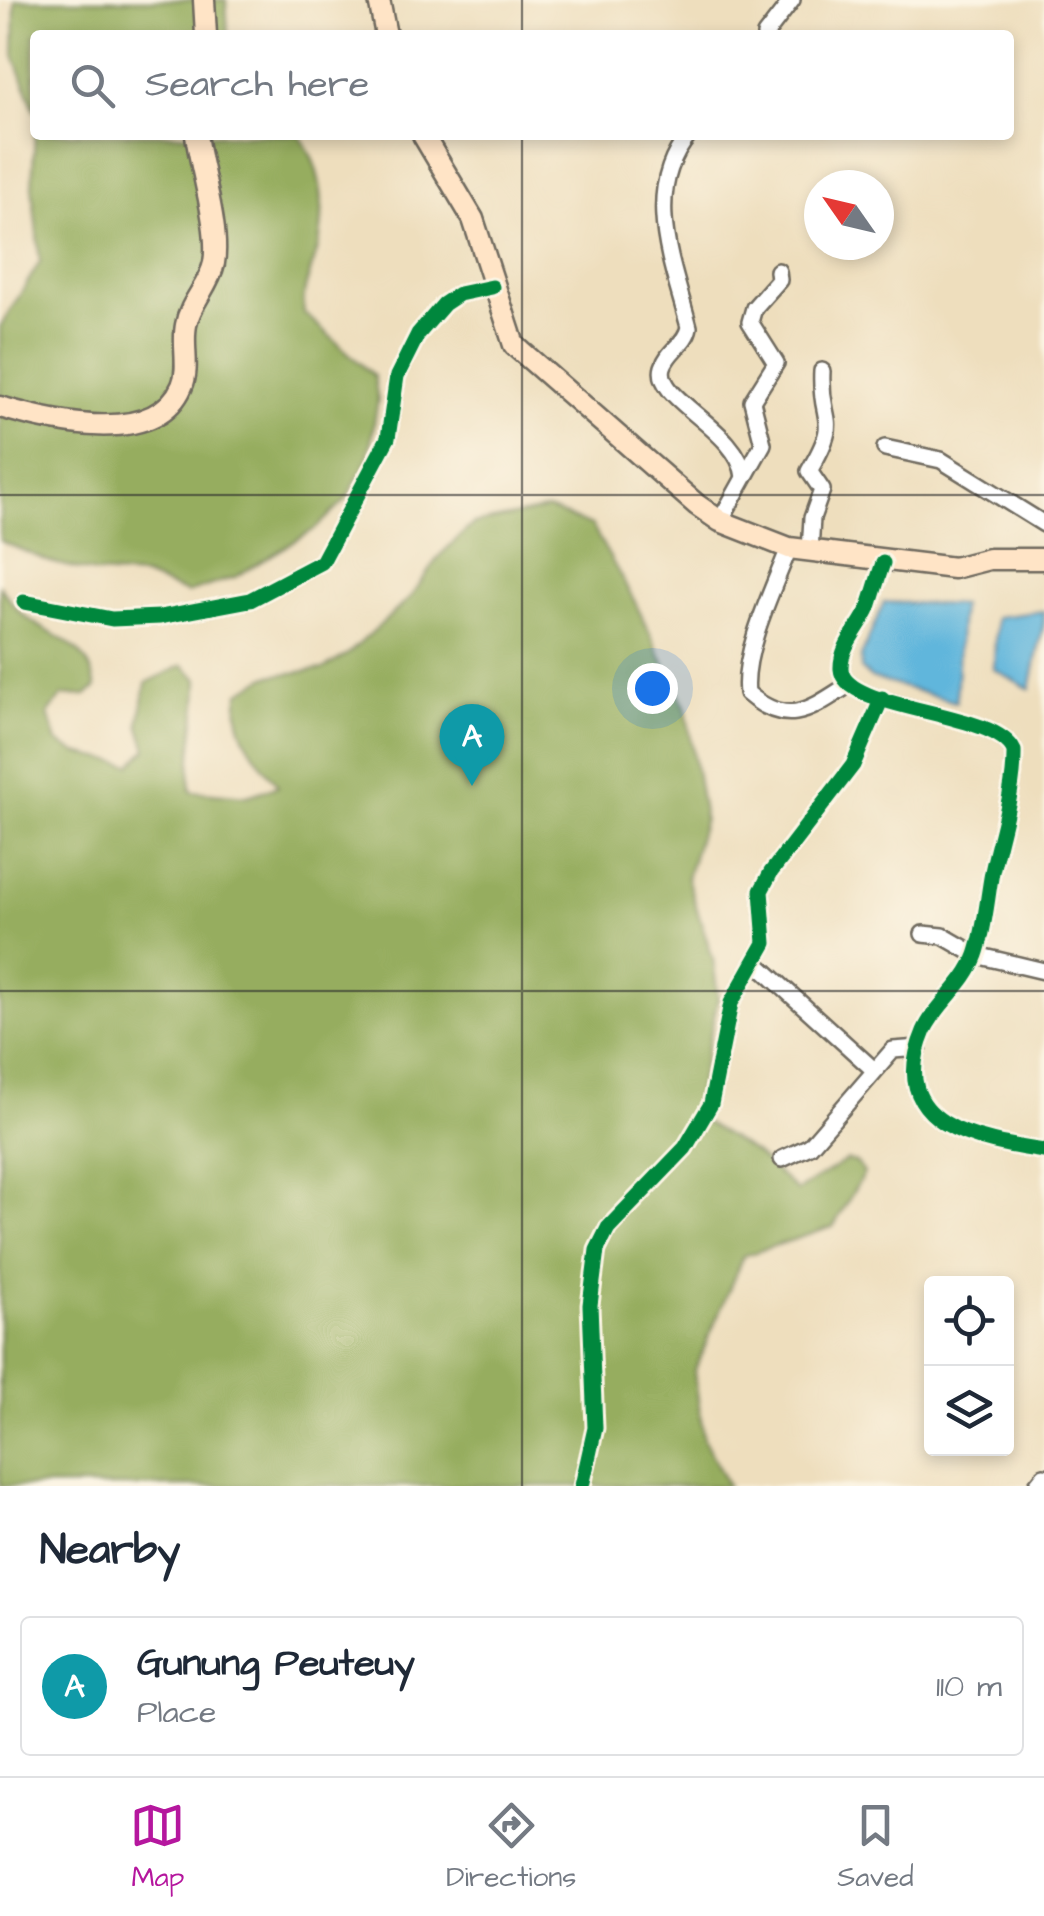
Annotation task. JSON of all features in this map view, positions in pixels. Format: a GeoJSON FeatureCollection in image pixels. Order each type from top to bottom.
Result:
{"type":"FeatureCollection","features":[{"type":"Feature","properties":{"kind":"main road"},"geometry":{"type":"LineString","coordinates":[[204,0],[206,30]]}},
{"type":"Feature","properties":{"kind":"main road"},"geometry":{"type":"LineString","coordinates":[[379,0],[385,30]]}},
{"type":"Feature","properties":{"kind":"main road"},"geometry":{"type":"LineString","coordinates":[[0,408],[62,425],[88,426],[146,416],[176,395],[184,377],[187,320],[214,262],[197,140]]}},
{"type":"Feature","properties":{"kind":"main road"},"geometry":{"type":"LineString","coordinates":[[426,140],[472,218],[492,286],[519,352],[720,521],[800,550],[883,563],[954,568],[989,559],[1044,559]]}},
{"type":"Feature","properties":{"kind":"street"},"geometry":{"type":"LineString","coordinates":[[769,30],[792,0]]}},
{"type":"Feature","properties":{"kind":"street"},"geometry":{"type":"LineString","coordinates":[[686,140],[665,171],[663,202],[673,276],[689,327],[668,358],[662,377],[668,392],[734,447],[744,477]]}},
{"type":"Feature","properties":{"kind":"street"},"geometry":{"type":"LineString","coordinates":[[720,521],[762,444],[752,401],[776,363],[750,322],[754,308],[778,280],[778,271]]}},
{"type":"Feature","properties":{"kind":"street"},"geometry":{"type":"LineString","coordinates":[[24,602],[112,619],[160,616],[250,600],[322,562],[388,438],[397,376],[418,334],[444,304],[460,294],[492,286]]}},
{"type":"Feature","properties":{"kind":"street"},"geometry":{"type":"LineString","coordinates":[[822,371],[821,390],[830,430],[828,441],[809,471],[822,490],[800,550],[763,618],[746,680],[747,693],[780,714],[808,711],[850,684]]}},
{"type":"Feature","properties":{"kind":"street"},"geometry":{"type":"LineString","coordinates":[[885,448],[941,460],[1044,524]]}},
{"type":"Feature","properties":{"kind":"street"},"geometry":{"type":"LineString","coordinates":[[883,563],[868,610],[842,664],[842,674],[850,684],[882,698],[998,733],[1012,745],[1014,759],[976,955],[925,1028],[919,1048],[918,1089],[931,1113],[976,1141],[1044,1151]]}},
{"type":"Feature","properties":{"kind":"street"},"geometry":{"type":"LineString","coordinates":[[582,1486],[594,1428],[590,1306],[598,1250],[608,1228],[700,1128],[718,1083],[732,1003],[765,943],[762,890],[853,765],[882,698]]}},
{"type":"Feature","properties":{"kind":"street"},"geometry":{"type":"LineString","coordinates":[[923,934],[943,936],[976,955],[1044,971]]}},
{"type":"Feature","properties":{"kind":"street"},"geometry":{"type":"LineString","coordinates":[[756,962],[874,1070]]}},
{"type":"Feature","properties":{"kind":"street"},"geometry":{"type":"LineString","coordinates":[[782,1159],[810,1146],[893,1050],[919,1048]]}},
{"type":"Feature","properties":{"kind":"street"},"geometry":{"type":"LineString","coordinates":[[1036,1486],[1044,1476]]}},
{"type":"Feature","properties":{"kind":"green space"},"geometry":{"type":"Polygon","coordinates":[[[15,0],[226,0],[228,30],[30,30],[30,98],[14,55],[15,0]]]}},
{"type":"Feature","properties":{"kind":"green space"},"geometry":{"type":"Polygon","coordinates":[[[35,140],[302,140],[314,164],[322,196],[321,229],[304,292],[304,313],[374,376],[378,400],[368,459],[346,500],[315,529],[235,577],[187,593],[144,576],[95,573],[50,562],[0,541],[0,327],[40,262],[32,186],[35,140]]]}},
{"type":"Feature","properties":{"kind":"green space"},"geometry":{"type":"Polygon","coordinates":[[[548,509],[592,526],[634,600],[686,709],[704,819],[687,878],[713,959],[718,998],[693,1115],[755,1153],[797,1191],[847,1160],[857,1163],[864,1173],[833,1227],[743,1256],[694,1372],[704,1440],[728,1486],[0,1486],[0,586],[20,612],[76,649],[92,672],[96,688],[86,695],[62,696],[48,714],[57,742],[77,753],[131,765],[147,749],[139,724],[146,683],[183,665],[198,679],[191,791],[247,796],[278,786],[242,731],[238,718],[240,692],[268,676],[323,669],[348,654],[410,598],[439,556],[473,524],[548,509]]]}},
{"type":"Feature","properties":{"kind":"water"},"geometry":{"type":"Polygon","coordinates":[[[884,602],[961,605],[956,702],[871,678],[861,669],[861,656],[884,602]]]}},
{"type":"Feature","properties":{"kind":"water"},"geometry":{"type":"Polygon","coordinates":[[[1044,611],[1030,689],[994,669],[996,617],[1044,611]]]}},
{"type":"Feature","properties":{"kind":"cycle path"},"geometry":{"type":"LineString","coordinates":[[24,602],[112,619],[160,617],[250,600],[322,562],[388,438],[397,376],[418,334],[444,304],[459,294],[492,287]]}},
{"type":"Feature","properties":{"kind":"cycle path"},"geometry":{"type":"LineString","coordinates":[[883,563],[869,607],[844,652],[841,669],[849,683],[892,703],[980,727],[1002,737],[1014,751],[1010,796],[979,945],[965,976],[924,1031],[915,1063],[917,1088],[927,1108],[967,1134],[1044,1151]]}},
{"type":"Feature","properties":{"kind":"cycle path"},"geometry":{"type":"LineString","coordinates":[[582,1486],[595,1428],[590,1305],[597,1250],[608,1228],[685,1148],[711,1104],[731,1003],[765,943],[761,891],[771,872],[853,765],[882,698]]}},
{"type":"Feature","properties":{"kind":"place","name":"Gunung Peuteuy"},"geometry":{"type":"Point","coordinates":[472,786]}}]}
